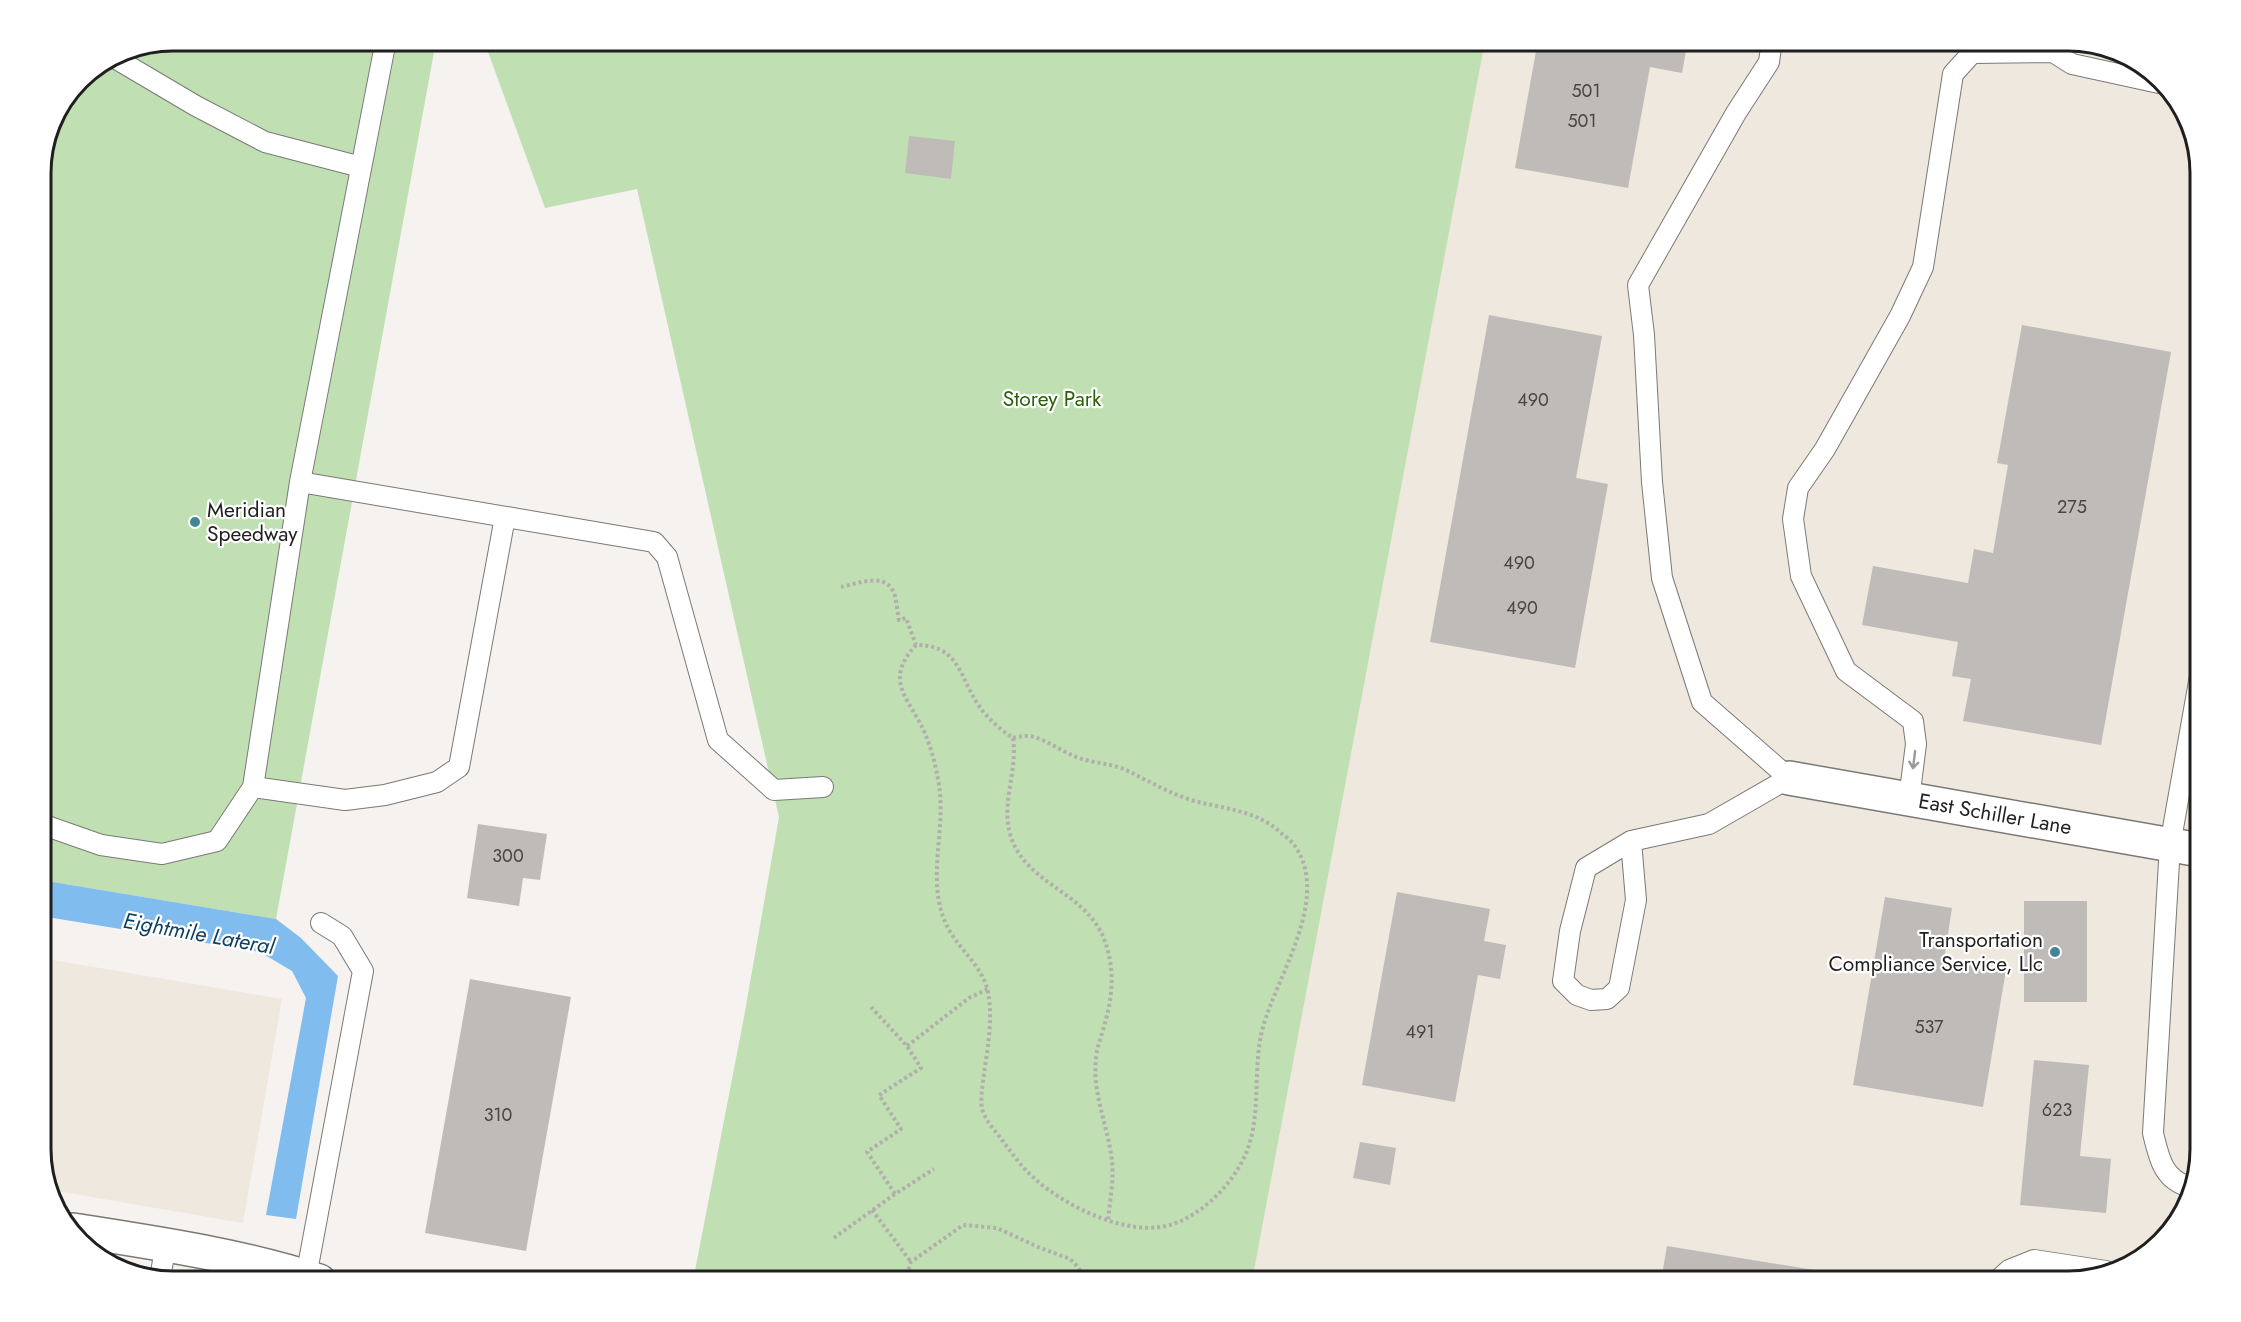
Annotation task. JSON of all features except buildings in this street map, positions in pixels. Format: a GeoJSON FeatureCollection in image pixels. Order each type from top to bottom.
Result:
{"type":"FeatureCollection","features":[{"type":"Feature","properties":{"kind":"street","name":"East Schiller Lane"},"geometry":{"type":"LineString","coordinates":[[1789,778],[2185,848]]}},
{"type":"Feature","properties":{"kind":"street"},"geometry":{"type":"LineString","coordinates":[[84,1232],[238,1258],[284,1271]]}},
{"type":"Feature","properties":{"kind":"lane"},"geometry":{"type":"LineString","coordinates":[[51,828],[101,845],[162,854],[216,841],[253,787],[300,482],[384,51]]}},
{"type":"Feature","properties":{"kind":"lane"},"geometry":{"type":"LineString","coordinates":[[1631,841],[1636,900],[1620,988],[1608,999],[1591,1000],[1577,995],[1563,981],[1570,931],[1586,868],[1631,841],[1709,824],[1789,778],[1702,702],[1662,578],[1652,482],[1644,335],[1638,285],[1736,113],[1769,62],[1770,51]]}},
{"type":"Feature","properties":{"kind":"lane"},"geometry":{"type":"LineString","coordinates":[[1909,800],[1916,744],[1913,721],[1846,671],[1801,576],[1793,519],[1798,489],[1825,449],[1895,327],[1923,267],[1953,74],[1972,53],[1995,51]]}},
{"type":"Feature","properties":{"kind":"lane"},"geometry":{"type":"LineString","coordinates":[[2059,51],[2072,64],[2147,80]]}},
{"type":"Feature","properties":{"kind":"lane"},"geometry":{"type":"LineString","coordinates":[[122,62],[196,106],[265,142],[361,167]]}},
{"type":"Feature","properties":{"kind":"lane"},"geometry":{"type":"LineString","coordinates":[[300,482],[654,543],[667,557],[718,740],[774,790],[823,787]]}},
{"type":"Feature","properties":{"kind":"lane"},"geometry":{"type":"LineString","coordinates":[[253,787],[345,800],[385,795],[437,782],[459,767],[505,517]]}},
{"type":"Feature","properties":{"kind":"lane"},"geometry":{"type":"LineString","coordinates":[[2184,1186],[2177,1184],[2159,1160],[2153,1133],[2190,791]]}},
{"type":"Feature","properties":{"kind":"lane"},"geometry":{"type":"LineString","coordinates":[[314,1271],[363,971],[342,936],[321,923]]}},
{"type":"Feature","properties":{"kind":"lane"},"geometry":{"type":"LineString","coordinates":[[161,1270],[166,1244]]}},
{"type":"Feature","properties":{"kind":"lane"},"geometry":{"type":"LineString","coordinates":[[2008,1271],[2034,1260],[2091,1269]]}},
{"type":"Feature","properties":{"kind":"path"},"geometry":{"type":"LineString","coordinates":[[841,587],[872,580],[879,580],[887,585],[893,591],[899,620],[906,618],[916,645]]}},
{"type":"Feature","properties":{"kind":"path"},"geometry":{"type":"LineString","coordinates":[[1013,738],[1022,736],[1036,738],[1072,755],[1126,770],[1173,794],[1251,814],[1272,825],[1294,844],[1306,868],[1307,897],[1296,939],[1263,1027],[1254,1119],[1246,1153],[1233,1174],[1212,1201],[1190,1216],[1169,1225],[1147,1228],[1130,1227],[1108,1220],[1066,1202],[1034,1178],[987,1121],[982,1107],[981,1094],[989,1035],[988,989],[983,978],[947,926],[937,896],[940,794],[926,736],[905,701],[900,686],[900,670],[908,654],[916,645],[929,645],[941,650],[956,662],[981,709],[1013,738],[1015,768],[1008,795],[1008,821],[1011,838],[1019,854],[1031,869],[1068,895],[1088,913],[1104,937],[1112,967],[1112,993],[1095,1059],[1096,1094],[1112,1162],[1108,1220]]}},
{"type":"Feature","properties":{"kind":"path"},"geometry":{"type":"LineString","coordinates":[[907,1046],[969,998],[988,989]]}},
{"type":"Feature","properties":{"kind":"path"},"geometry":{"type":"LineString","coordinates":[[871,1006],[907,1046],[921,1068],[879,1095],[901,1129],[867,1152],[895,1194]]}},
{"type":"Feature","properties":{"kind":"path"},"geometry":{"type":"LineString","coordinates":[[834,1238],[934,1168]]}},
{"type":"Feature","properties":{"kind":"path"},"geometry":{"type":"LineString","coordinates":[[872,1210],[911,1262]]}},
{"type":"Feature","properties":{"kind":"path"},"geometry":{"type":"LineString","coordinates":[[908,1271],[911,1262],[963,1225],[997,1228],[1038,1248],[1070,1259],[1080,1271]]}},
{"type":"Feature","properties":{"kind":"shaded area"},"geometry":{"type":"Polygon","coordinates":[[[1483,51],[2068,51],[2100,55],[2115,60],[2136,72],[2160,93],[2169,105],[2184,134],[2190,165],[2190,1149],[2186,1181],[2181,1196],[2165,1223],[2142,1246],[2115,1262],[2100,1267],[2068,1271],[1254,1271],[1483,51]]]}},
{"type":"Feature","properties":{"kind":"shaded area"},"geometry":{"type":"Polygon","coordinates":[[[51,960],[282,999],[243,1223],[59,1191],[51,1157],[51,960]]]}},
{"type":"Feature","properties":{"kind":"green space","name":"Meridian Speedway"},"geometry":{"type":"Polygon","coordinates":[[[165,51],[434,51],[276,919],[51,882],[52,157],[60,126],[81,93],[105,72],[134,57],[165,51]]]}},
{"type":"Feature","properties":{"kind":"green space","name":"Storey Park"},"geometry":{"type":"Polygon","coordinates":[[[488,51],[1483,51],[1254,1271],[695,1271],[744,1017],[779,817],[637,189],[545,208],[488,51]]]}},
{"type":"Feature","properties":{"kind":"water","name":"Eightmile Lateral"},"geometry":{"type":"Polygon","coordinates":[[[51,882],[276,919],[301,938],[338,976],[296,1219],[266,1215],[306,998],[292,971],[260,952],[51,918],[51,882]]]}},
{"type":"Feature","properties":{"kind":"place","name":"Meridian Speedway"},"geometry":{"type":"Point","coordinates":[195,522]}},
{"type":"Feature","properties":{"kind":"place","name":"Transportation Compliance Service, Llc"},"geometry":{"type":"Point","coordinates":[2055,952]}}]}
